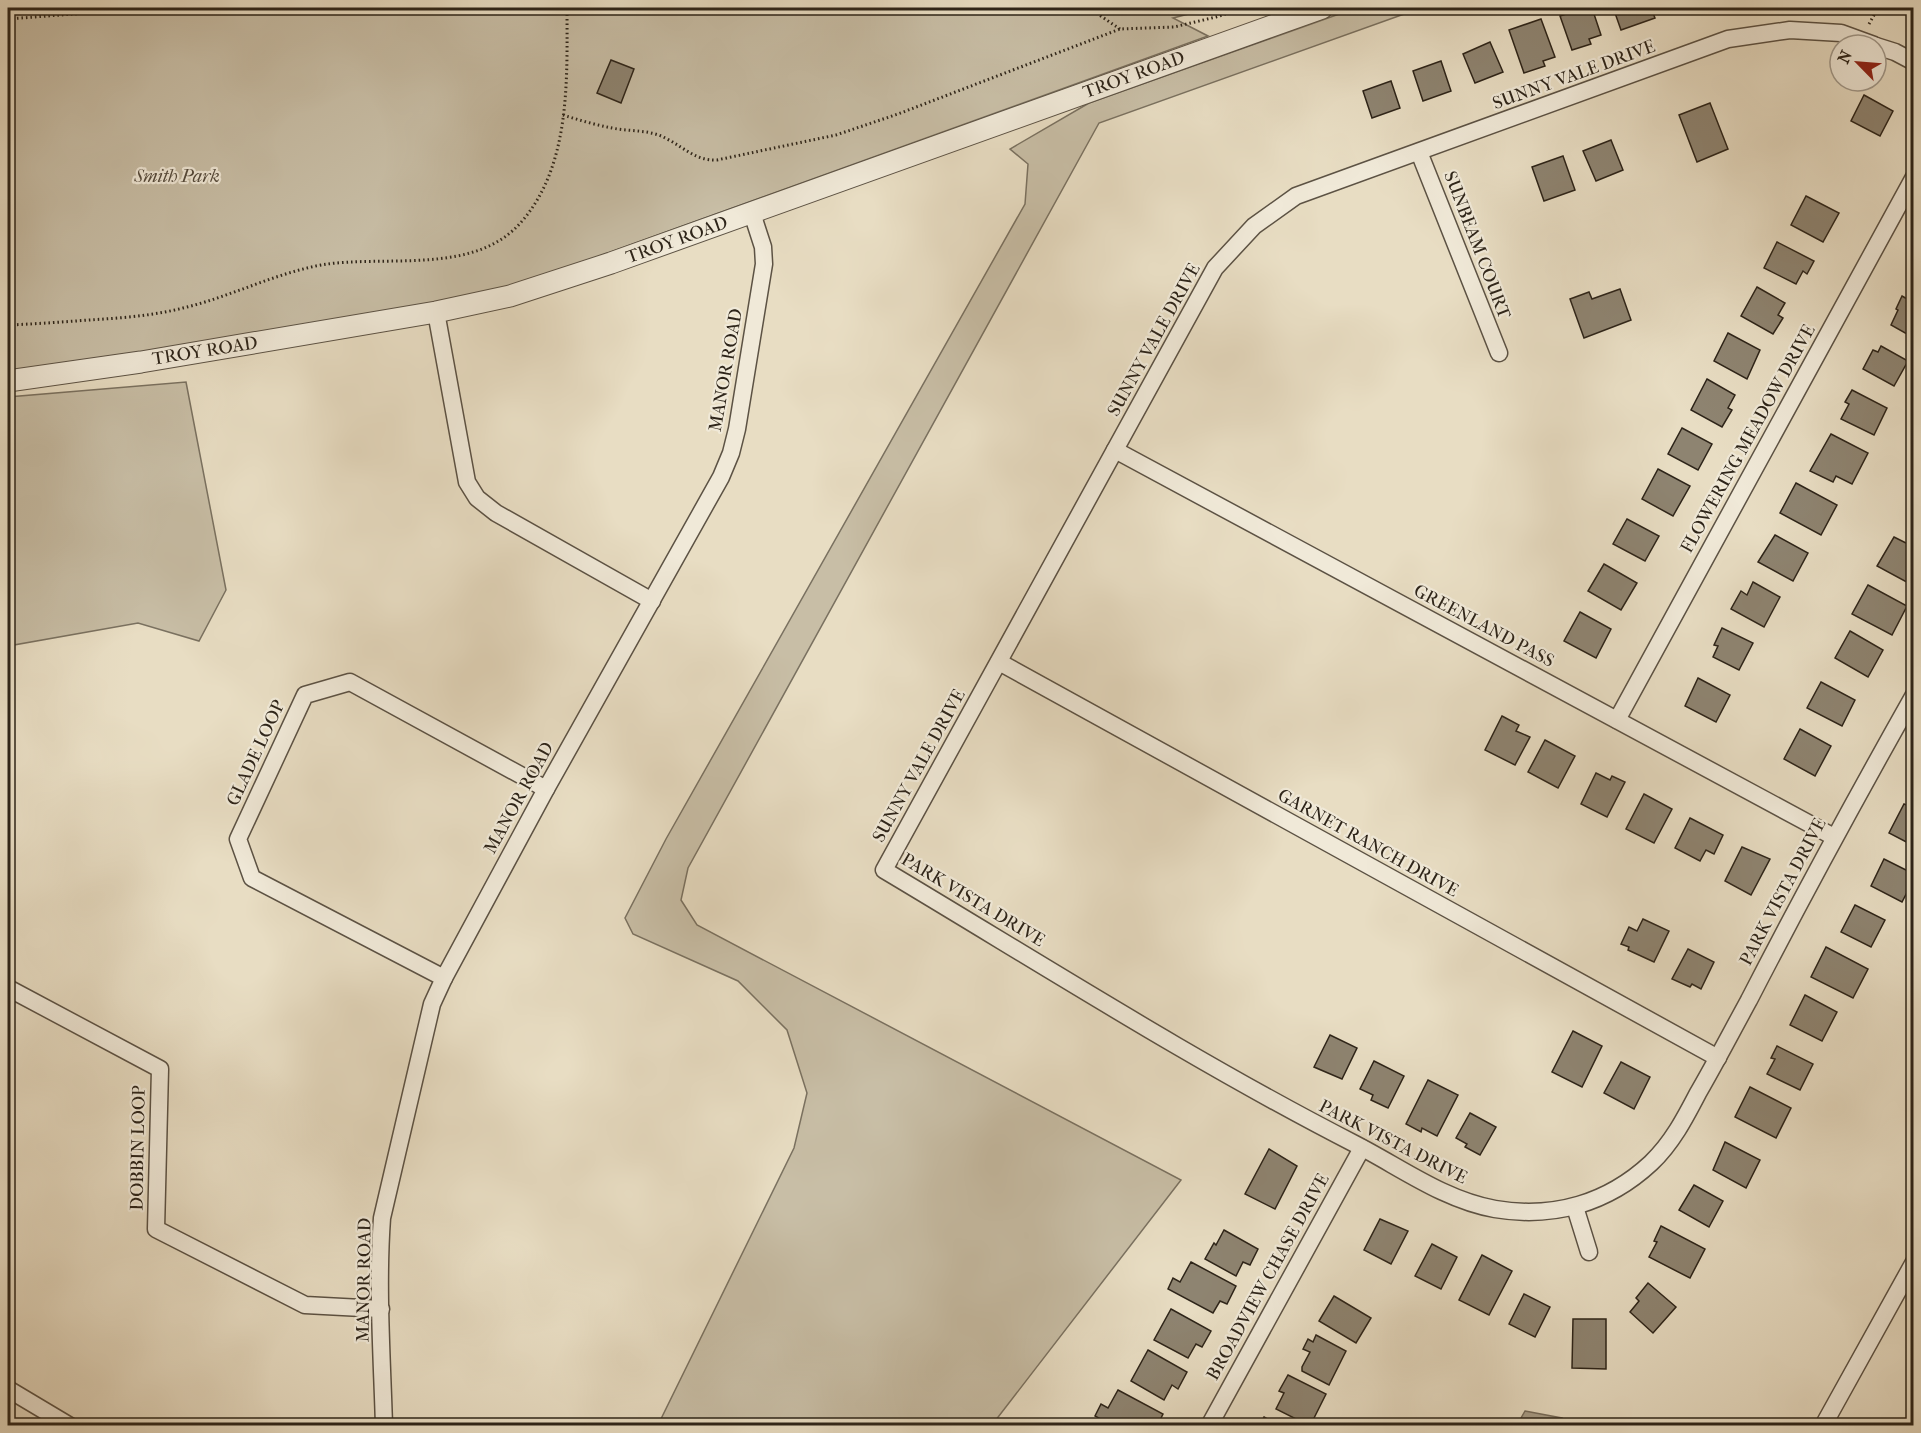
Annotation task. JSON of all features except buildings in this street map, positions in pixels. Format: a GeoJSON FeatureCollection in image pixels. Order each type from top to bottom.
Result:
{"type":"FeatureCollection","features":[{"type":"Feature","properties":{"kind":"street","name":"TROY ROAD"},"geometry":{"type":"LineString","coordinates":[[8,381],[141,362],[436,312],[510,296],[752,213],[1322,8]]}},
{"type":"Feature","properties":{"kind":"street","name":"SUNNY VALE DRIVE"},"geometry":{"type":"LineString","coordinates":[[884,870],[1215,268],[1254,226],[1296,196],[1728,39],[1790,30],[1841,33]]}},
{"type":"Feature","properties":{"kind":"street","name":"SUNNY VALE DRIVE"},"geometry":{"type":"LineString","coordinates":[[1888,50],[1914,62]]}},
{"type":"Feature","properties":{"kind":"street","name":"SUNBEAM COURT"},"geometry":{"type":"LineString","coordinates":[[1419,152],[1499,353]]}},
{"type":"Feature","properties":{"kind":"street","name":"FLOWERING MEADOW DRIVE"},"geometry":{"type":"LineString","coordinates":[[1617,720],[1914,177]]}},
{"type":"Feature","properties":{"kind":"street","name":"MANOR ROAD"},"geometry":{"type":"LineString","coordinates":[[384,1425],[380,1246],[382,1218],[425,1026],[444,978],[546,789],[721,477],[735,437],[764,264],[763,248],[752,213]]}},
{"type":"Feature","properties":{"kind":"street"},"geometry":{"type":"LineString","coordinates":[[436,312],[467,482],[477,498],[496,513],[652,601]]}},
{"type":"Feature","properties":{"kind":"street","name":"GREENLAND PASS"},"geometry":{"type":"LineString","coordinates":[[1115,450],[1834,837]]}},
{"type":"Feature","properties":{"kind":"street","name":"GARNET RANCH DRIVE"},"geometry":{"type":"LineString","coordinates":[[999,662],[1718,1058]]}},
{"type":"Feature","properties":{"kind":"street","name":"GLADE LOOP"},"geometry":{"type":"LineString","coordinates":[[444,978],[252,878],[238,839],[305,695],[350,682],[546,789]]}},
{"type":"Feature","properties":{"kind":"street","name":"PARK VISTA DRIVE"},"geometry":{"type":"LineString","coordinates":[[884,870],[1275,1103],[1448,1194],[1479,1205],[1540,1213],[1575,1207],[1600,1199],[1651,1164],[1668,1145],[1718,1058],[1834,837],[1914,695]]}},
{"type":"Feature","properties":{"kind":"street","name":"DOBBIN LOOP"},"geometry":{"type":"LineString","coordinates":[[8,988],[160,1069],[156,1228],[305,1305],[381,1309]]}},
{"type":"Feature","properties":{"kind":"street","name":"BROADVIEW CHASE DRIVE"},"geometry":{"type":"LineString","coordinates":[[1209,1425],[1362,1148]]}},
{"type":"Feature","properties":{"kind":"street"},"geometry":{"type":"LineString","coordinates":[[1575,1207],[1589,1252]]}},
{"type":"Feature","properties":{"kind":"street"},"geometry":{"type":"LineString","coordinates":[[1823,1425],[1914,1262]]}},
{"type":"Feature","properties":{"kind":"street"},"geometry":{"type":"LineString","coordinates":[[8,1389],[70,1425]]}},
{"type":"Feature","properties":{"kind":"path"},"geometry":{"type":"LineString","coordinates":[[8,19],[153,8]]}},
{"type":"Feature","properties":{"kind":"path"},"geometry":{"type":"LineString","coordinates":[[8,325],[127,317],[164,312],[320,266],[353,261],[434,260],[467,254],[510,233],[531,208],[551,168],[559,142],[567,59],[567,8]]}},
{"type":"Feature","properties":{"kind":"path"},"geometry":{"type":"LineString","coordinates":[[1089,8],[1120,28]]}},
{"type":"Feature","properties":{"kind":"path"},"geometry":{"type":"LineString","coordinates":[[562,115],[613,128],[659,135],[700,159],[717,160],[836,135],[898,114],[1120,28],[1174,27],[1244,8]]}},
{"type":"Feature","properties":{"kind":"path"},"geometry":{"type":"LineString","coordinates":[[1869,23],[1878,8]]}},
{"type":"Feature","properties":{"kind":"green space","name":"Smith Park"},"geometry":{"type":"Polygon","coordinates":[[[8,8],[1212,8],[1173,18],[1208,36],[489,296],[8,375],[8,8]]]}},
{"type":"Feature","properties":{"kind":"green space"},"geometry":{"type":"Polygon","coordinates":[[[1356,8],[1421,8],[1099,123],[688,868],[681,900],[697,925],[1181,1180],[992,1425],[658,1425],[794,1148],[807,1093],[787,1030],[738,981],[633,934],[625,918],[666,839],[1025,204],[1028,164],[1010,149],[1089,103],[1356,8]]]}},
{"type":"Feature","properties":{"kind":"green space"},"geometry":{"type":"Polygon","coordinates":[[[186,382],[226,590],[199,641],[138,623],[8,646],[8,397],[186,382]]]}},
{"type":"Feature","properties":{"kind":"shaded area"},"geometry":{"type":"Polygon","coordinates":[[[1525,1411],[1562,1418],[1572,1425],[1524,1425],[1521,1418],[1525,1411]]]}}]}
